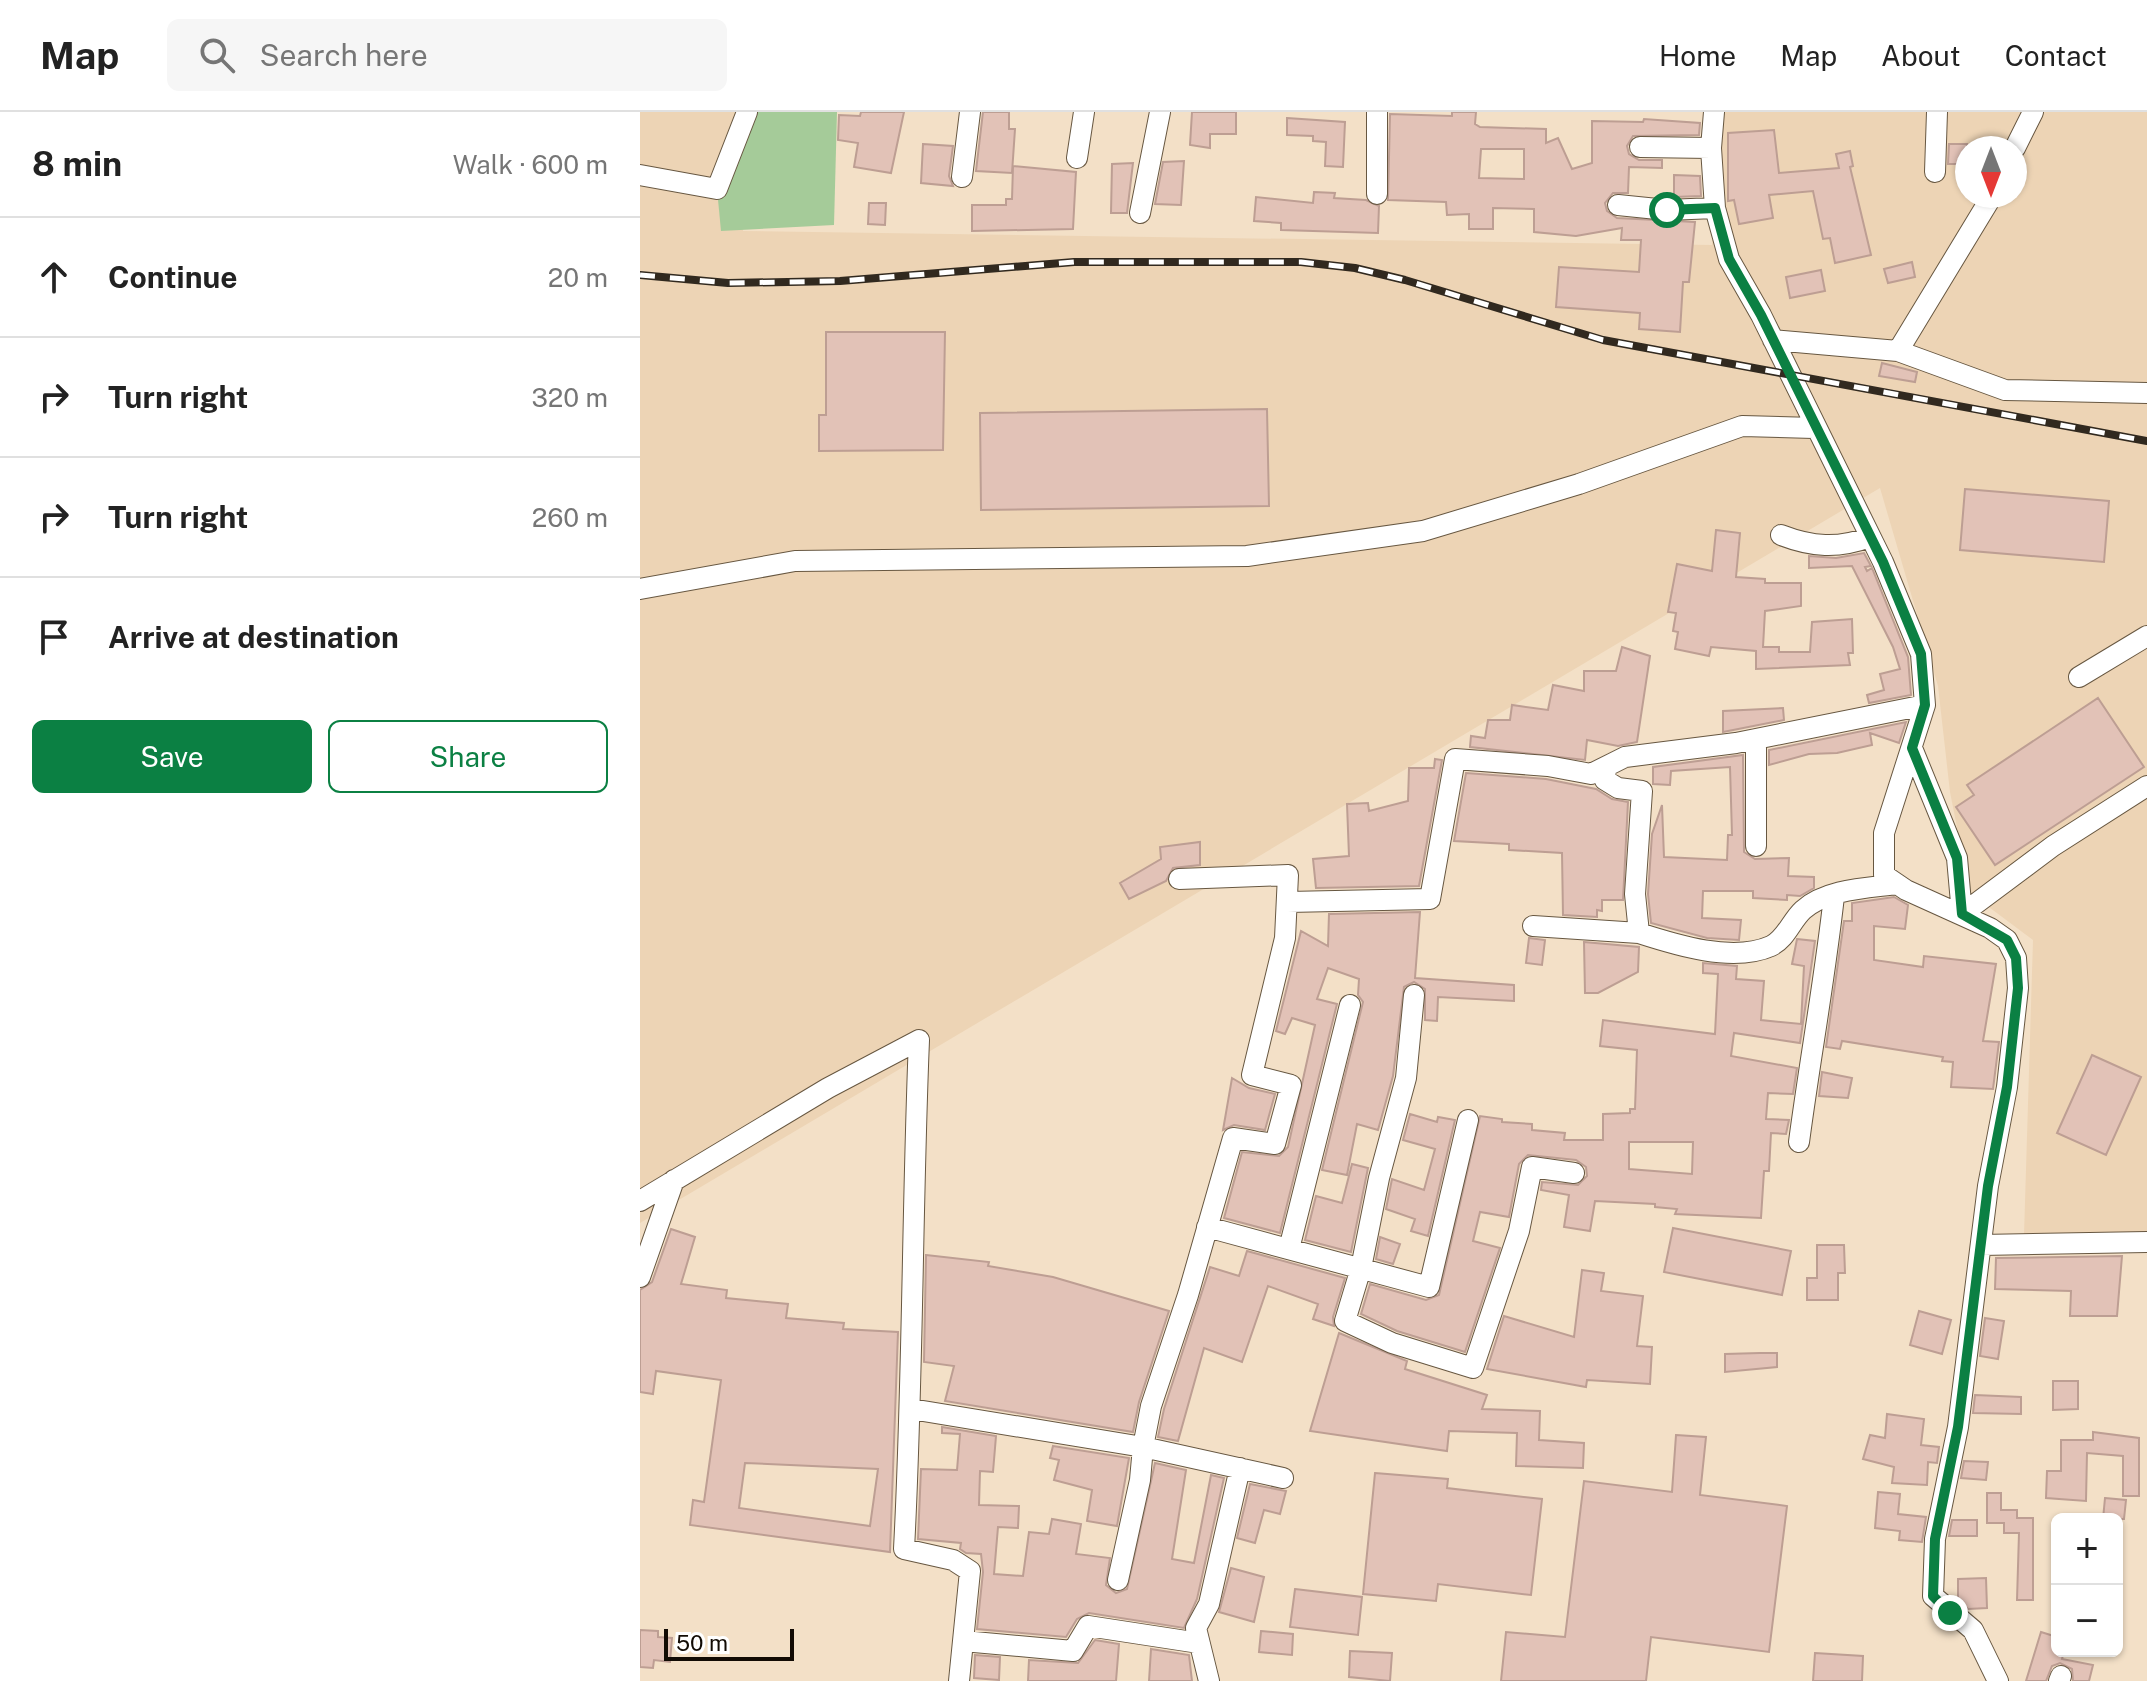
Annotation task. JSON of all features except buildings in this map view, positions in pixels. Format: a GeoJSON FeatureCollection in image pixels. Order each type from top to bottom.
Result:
{"type":"FeatureCollection","features":[{"type":"Feature","properties":{"kind":"street"},"geometry":{"type":"LineString","coordinates":[[640,175],[717,189],[747,112]]}},
{"type":"Feature","properties":{"kind":"street"},"geometry":{"type":"LineString","coordinates":[[962,177],[970,112]]}},
{"type":"Feature","properties":{"kind":"street"},"geometry":{"type":"LineString","coordinates":[[1077,158],[1084,112]]}},
{"type":"Feature","properties":{"kind":"street"},"geometry":{"type":"LineString","coordinates":[[1140,213],[1160,112]]}},
{"type":"Feature","properties":{"kind":"street"},"geometry":{"type":"LineString","coordinates":[[1377,112],[1377,194]]}},
{"type":"Feature","properties":{"kind":"street"},"geometry":{"type":"LineString","coordinates":[[1714,112],[1711,148],[1715,208],[1729,259],[1773,340],[1870,537],[1921,654],[1925,705],[1884,833],[1884,875],[2007,940],[2016,958],[2018,988],[2007,1087],[1988,1186],[1958,1427],[1935,1539],[1933,1596],[1973,1630],[1998,1681]]}},
{"type":"Feature","properties":{"kind":"street"},"geometry":{"type":"LineString","coordinates":[[1935,172],[1937,112]]}},
{"type":"Feature","properties":{"kind":"street"},"geometry":{"type":"LineString","coordinates":[[2021,136],[2033,112]]}},
{"type":"Feature","properties":{"kind":"street"},"geometry":{"type":"LineString","coordinates":[[1640,147],[1711,148]]}},
{"type":"Feature","properties":{"kind":"street"},"geometry":{"type":"LineString","coordinates":[[1618,205],[1667,210],[1715,208]]}},
{"type":"Feature","properties":{"kind":"street"},"geometry":{"type":"LineString","coordinates":[[1898,351],[1985,208]]}},
{"type":"Feature","properties":{"kind":"street"},"geometry":{"type":"LineString","coordinates":[[1773,340],[1898,351],[2005,390],[2147,393]]}},
{"type":"Feature","properties":{"kind":"street"},"geometry":{"type":"LineString","coordinates":[[640,589],[795,561],[1247,556],[1423,531],[1579,484],[1742,426],[1814,428]]}},
{"type":"Feature","properties":{"kind":"street"},"geometry":{"type":"LineString","coordinates":[[1781,535],[1806,545],[1846,546],[1870,537]]}},
{"type":"Feature","properties":{"kind":"street"},"geometry":{"type":"LineString","coordinates":[[2079,677],[2147,636]]}},
{"type":"Feature","properties":{"kind":"street"},"geometry":{"type":"LineString","coordinates":[[1288,902],[1430,899],[1455,759],[1548,766],[1591,774],[1625,757],[1756,739],[1925,705]]}},
{"type":"Feature","properties":{"kind":"street"},"geometry":{"type":"LineString","coordinates":[[1756,739],[1756,846]]}},
{"type":"Feature","properties":{"kind":"street"},"geometry":{"type":"LineString","coordinates":[[1912,748],[1957,858],[1962,914]]}},
{"type":"Feature","properties":{"kind":"street"},"geometry":{"type":"LineString","coordinates":[[1606,767],[1605,780],[1618,788],[1642,791],[1635,894],[1639,933]]}},
{"type":"Feature","properties":{"kind":"street"},"geometry":{"type":"LineString","coordinates":[[1962,914],[2053,846],[2147,786]]}},
{"type":"Feature","properties":{"kind":"street"},"geometry":{"type":"LineString","coordinates":[[1118,1580],[1140,1480],[1151,1406],[1233,1138],[1275,1144],[1291,1085],[1252,1075],[1285,938],[1288,875],[1179,879]]}},
{"type":"Feature","properties":{"kind":"street"},"geometry":{"type":"LineString","coordinates":[[1533,926],[1639,933],[1676,945],[1752,953],[1774,944],[1806,907],[1834,896],[1897,884]]}},
{"type":"Feature","properties":{"kind":"street"},"geometry":{"type":"LineString","coordinates":[[1799,1142],[1810,1053],[1824,988],[1834,896]]}},
{"type":"Feature","properties":{"kind":"street"},"geometry":{"type":"LineString","coordinates":[[1414,995],[1406,1078],[1379,1178],[1361,1268],[1345,1321],[1392,1343],[1473,1368],[1519,1231],[1532,1167],[1574,1173]]}},
{"type":"Feature","properties":{"kind":"street"},"geometry":{"type":"LineString","coordinates":[[1289,1249],[1350,1005]]}},
{"type":"Feature","properties":{"kind":"street"},"geometry":{"type":"LineString","coordinates":[[640,1201],[828,1088],[919,1040],[912,1219],[911,1409],[904,1549],[953,1560],[970,1571],[959,1681]]}},
{"type":"Feature","properties":{"kind":"street"},"geometry":{"type":"LineString","coordinates":[[1207,1227],[1429,1287],[1468,1120]]}},
{"type":"Feature","properties":{"kind":"street"},"geometry":{"type":"LineString","coordinates":[[640,1277],[674,1180]]}},
{"type":"Feature","properties":{"kind":"street"},"geometry":{"type":"LineString","coordinates":[[1981,1245],[2147,1242]]}},
{"type":"Feature","properties":{"kind":"street"},"geometry":{"type":"LineString","coordinates":[[911,1409],[1143,1447],[1283,1478]]}},
{"type":"Feature","properties":{"kind":"street"},"geometry":{"type":"LineString","coordinates":[[1209,1681],[1196,1628],[1209,1604],[1240,1468]]}},
{"type":"Feature","properties":{"kind":"street"},"geometry":{"type":"LineString","coordinates":[[963,1641],[1073,1651],[1088,1626],[1199,1643]]}},
{"type":"Feature","properties":{"kind":"shaded area"},"geometry":{"type":"Polygon","coordinates":[[[640,112],[747,112],[743,231],[1712,245],[1723,112],[2147,112],[2147,1235],[2024,1235],[2033,940],[1970,893],[1950,792],[1938,686],[1880,488],[640,1223],[640,112]]]}},
{"type":"Feature","properties":{"kind":"green space"},"geometry":{"type":"Polygon","coordinates":[[[749,112],[837,112],[834,225],[721,231],[717,189],[749,112]]]}},
{"type":"Feature","properties":{"kind":"railway"},"geometry":{"type":"LineString","coordinates":[[640,275],[728,283],[840,281],[1074,262],[1301,262],[1355,268],[1405,280],[1603,340],[2147,441]]}},
{"type":"Feature","properties":{"kind":"route"},"geometry":{"type":"LineString","coordinates":[[1667,210],[1715,208],[1729,259],[1761,315],[1814,428],[1883,562],[1921,654],[1925,705],[1912,748],[1957,858],[1962,914],[2007,940],[2016,958],[2018,988],[2011,1028],[2007,1087],[1988,1186],[1958,1427],[1935,1539],[1933,1596],[1950,1613]]}}]}
